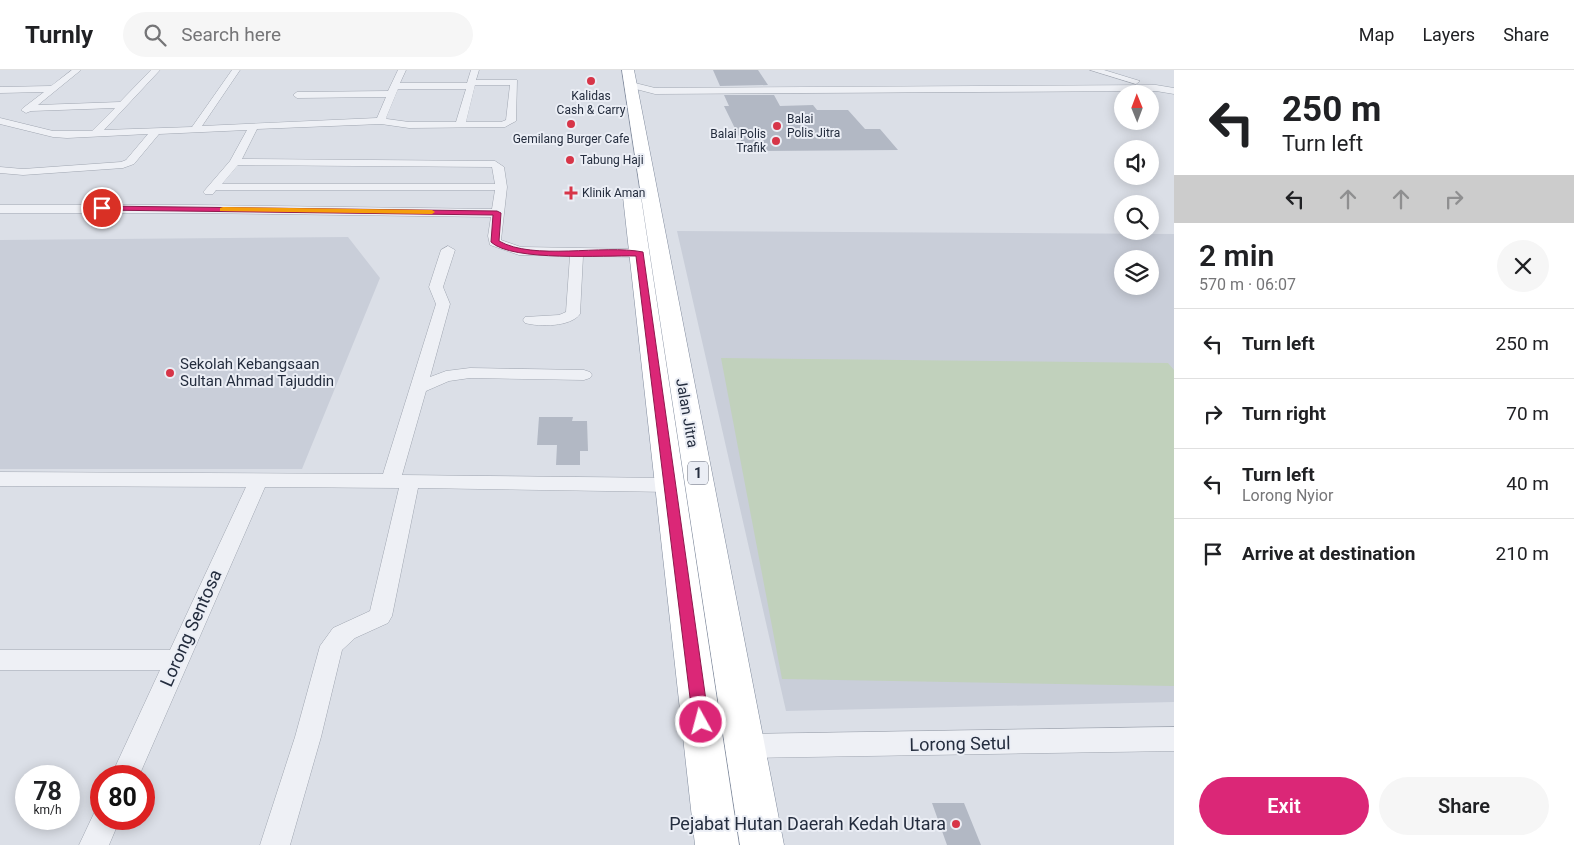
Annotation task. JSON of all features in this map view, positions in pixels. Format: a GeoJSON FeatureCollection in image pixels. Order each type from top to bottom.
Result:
{"type":"FeatureCollection","features":[{"type":"Feature","properties":{"kind":"highway","name":"Jalan Jitra"},"geometry":{"type":"LineString","coordinates":[[628,70],[634,87],[762,845]]}},
{"type":"Feature","properties":{"kind":"highway","name":"Jalan Jitra"},"geometry":{"type":"LineString","coordinates":[[634,87],[640,253],[717,845]]}},
{"type":"Feature","properties":{"kind":"street"},"geometry":{"type":"LineString","coordinates":[[5,125],[77,70]]}},
{"type":"Feature","properties":{"kind":"street"},"geometry":{"type":"LineString","coordinates":[[94,134],[156,70]]}},
{"type":"Feature","properties":{"kind":"street"},"geometry":{"type":"LineString","coordinates":[[194,130],[236,70]]}},
{"type":"Feature","properties":{"kind":"street"},"geometry":{"type":"LineString","coordinates":[[382,121],[381,118],[402,70]]}},
{"type":"Feature","properties":{"kind":"street"},"geometry":{"type":"LineString","coordinates":[[460,125],[475,70]]}},
{"type":"Feature","properties":{"kind":"street"},"geometry":{"type":"LineString","coordinates":[[5,125],[60,135],[382,121],[409,125],[502,125],[510,122],[515,70]]}},
{"type":"Feature","properties":{"kind":"street"},"geometry":{"type":"LineString","coordinates":[[1094,70],[1146,85]]}},
{"type":"Feature","properties":{"kind":"street"},"geometry":{"type":"LineString","coordinates":[[297,95],[514,82]]}},
{"type":"Feature","properties":{"kind":"street"},"geometry":{"type":"LineString","coordinates":[[634,87],[1114,88]]}},
{"type":"Feature","properties":{"kind":"street"},"geometry":{"type":"LineString","coordinates":[[0,90],[53,88]]}},
{"type":"Feature","properties":{"kind":"street"},"geometry":{"type":"LineString","coordinates":[[1159,88],[1174,91]]}},
{"type":"Feature","properties":{"kind":"street"},"geometry":{"type":"LineString","coordinates":[[28,108],[124,105]]}},
{"type":"Feature","properties":{"kind":"street"},"geometry":{"type":"LineString","coordinates":[[195,209],[235,162],[253,128]]}},
{"type":"Feature","properties":{"kind":"street"},"geometry":{"type":"LineString","coordinates":[[0,170],[23,172],[123,165],[130,162],[155,132]]}},
{"type":"Feature","properties":{"kind":"street"},"geometry":{"type":"LineString","coordinates":[[235,162],[495,164],[499,167],[500,187],[494,236],[495,242],[503,247],[519,251],[640,253]]}},
{"type":"Feature","properties":{"kind":"street"},"geometry":{"type":"LineString","coordinates":[[214,187],[500,187]]}},
{"type":"Feature","properties":{"kind":"street"},"geometry":{"type":"LineString","coordinates":[[0,209],[195,209],[497,213]]}},
{"type":"Feature","properties":{"kind":"street"},"geometry":{"type":"LineString","coordinates":[[275,845],[318,701],[332,645],[341,634],[371,622],[380,616],[400,482],[420,387],[443,304],[436,287],[448,250]]}},
{"type":"Feature","properties":{"kind":"street"},"geometry":{"type":"LineString","coordinates":[[530,320],[561,320],[573,314],[577,253]]}},
{"type":"Feature","properties":{"kind":"street"},"geometry":{"type":"LineString","coordinates":[[420,387],[446,376],[470,373],[584,375]]}},
{"type":"Feature","properties":{"kind":"street"},"geometry":{"type":"LineString","coordinates":[[0,479],[671,486]]}},
{"type":"Feature","properties":{"kind":"street","name":"Lorong Sentosa"},"geometry":{"type":"LineString","coordinates":[[130,765],[258,481]]}},
{"type":"Feature","properties":{"kind":"street"},"geometry":{"type":"LineString","coordinates":[[0,660],[177,660]]}},
{"type":"Feature","properties":{"kind":"street","name":"Lorong Setul"},"geometry":{"type":"LineString","coordinates":[[746,746],[1174,740]]}},
{"type":"Feature","properties":{"kind":"street"},"geometry":{"type":"LineString","coordinates":[[94,845],[101,830]]}},
{"type":"Feature","properties":{"kind":"shaded area"},"geometry":{"type":"Polygon","coordinates":[[[677,231],[1114,234],[1114,240],[1159,240],[1159,234],[1174,234],[1174,702],[786,711],[677,231]]]}},
{"type":"Feature","properties":{"kind":"shaded area","name":"Sekolah Kebangsaan Sultan Ahmad Tajuddin"},"geometry":{"type":"Polygon","coordinates":[[[348,237],[380,278],[302,469],[0,469],[0,240],[348,237]]]}},
{"type":"Feature","properties":{"kind":"green space"},"geometry":{"type":"Polygon","coordinates":[[[721,358],[1168,363],[1174,370],[1174,686],[782,679],[721,358]]]}},
{"type":"Feature","properties":{"kind":"building"},"geometry":{"type":"Polygon","coordinates":[[[713,70],[758,70],[768,85],[720,86],[713,70]]]}},
{"type":"Feature","properties":{"kind":"building"},"geometry":{"type":"Polygon","coordinates":[[[724,95],[774,95],[780,106],[813,105],[817,110],[848,110],[865,129],[880,129],[898,150],[746,151],[724,106],[729,106],[724,95]]]}},
{"type":"Feature","properties":{"kind":"building"},"geometry":{"type":"Polygon","coordinates":[[[539,417],[573,417],[572,421],[587,421],[588,451],[580,451],[580,465],[556,465],[557,445],[537,445],[539,417]]]}},
{"type":"Feature","properties":{"kind":"building","name":"Pejabat Hutan Daerah Kedah Utara"},"geometry":{"type":"Polygon","coordinates":[[[932,803],[964,803],[981,845],[947,845],[932,803]]]}},
{"type":"Feature","properties":{"kind":"slow traffic"},"geometry":{"type":"LineString","coordinates":[[223,209],[432,212]]}},
{"type":"Feature","properties":{"kind":"place","name":"Kalidas Cash & Carry"},"geometry":{"type":"Point","coordinates":[591,81]}},
{"type":"Feature","properties":{"kind":"place","name":"Gemilang Burger Cafe"},"geometry":{"type":"Point","coordinates":[571,124]}},
{"type":"Feature","properties":{"kind":"place","name":"Balai Polis Jitra"},"geometry":{"type":"Point","coordinates":[777,126]}},
{"type":"Feature","properties":{"kind":"place","name":"Balai Polis Trafik"},"geometry":{"type":"Point","coordinates":[776,141]}},
{"type":"Feature","properties":{"kind":"place","name":"Tabung Haji"},"geometry":{"type":"Point","coordinates":[570,160]}},
{"type":"Feature","properties":{"kind":"place","name":"Klinik Aman"},"geometry":{"type":"Point","coordinates":[571,193]}},
{"type":"Feature","properties":{"kind":"place","name":"Sekolah Kebangsaan Sultan Ahmad Tajuddin"},"geometry":{"type":"Point","coordinates":[170,373]}},
{"type":"Feature","properties":{"kind":"place","name":"Pejabat Hutan Daerah Kedah Utara"},"geometry":{"type":"Point","coordinates":[956,824]}},
{"type":"Feature","properties":{"kind":"route"},"geometry":{"type":"LineString","coordinates":[[102,208],[497,213],[495,242],[503,247],[519,251],[558,253],[640,253],[701,722]]}}]}
